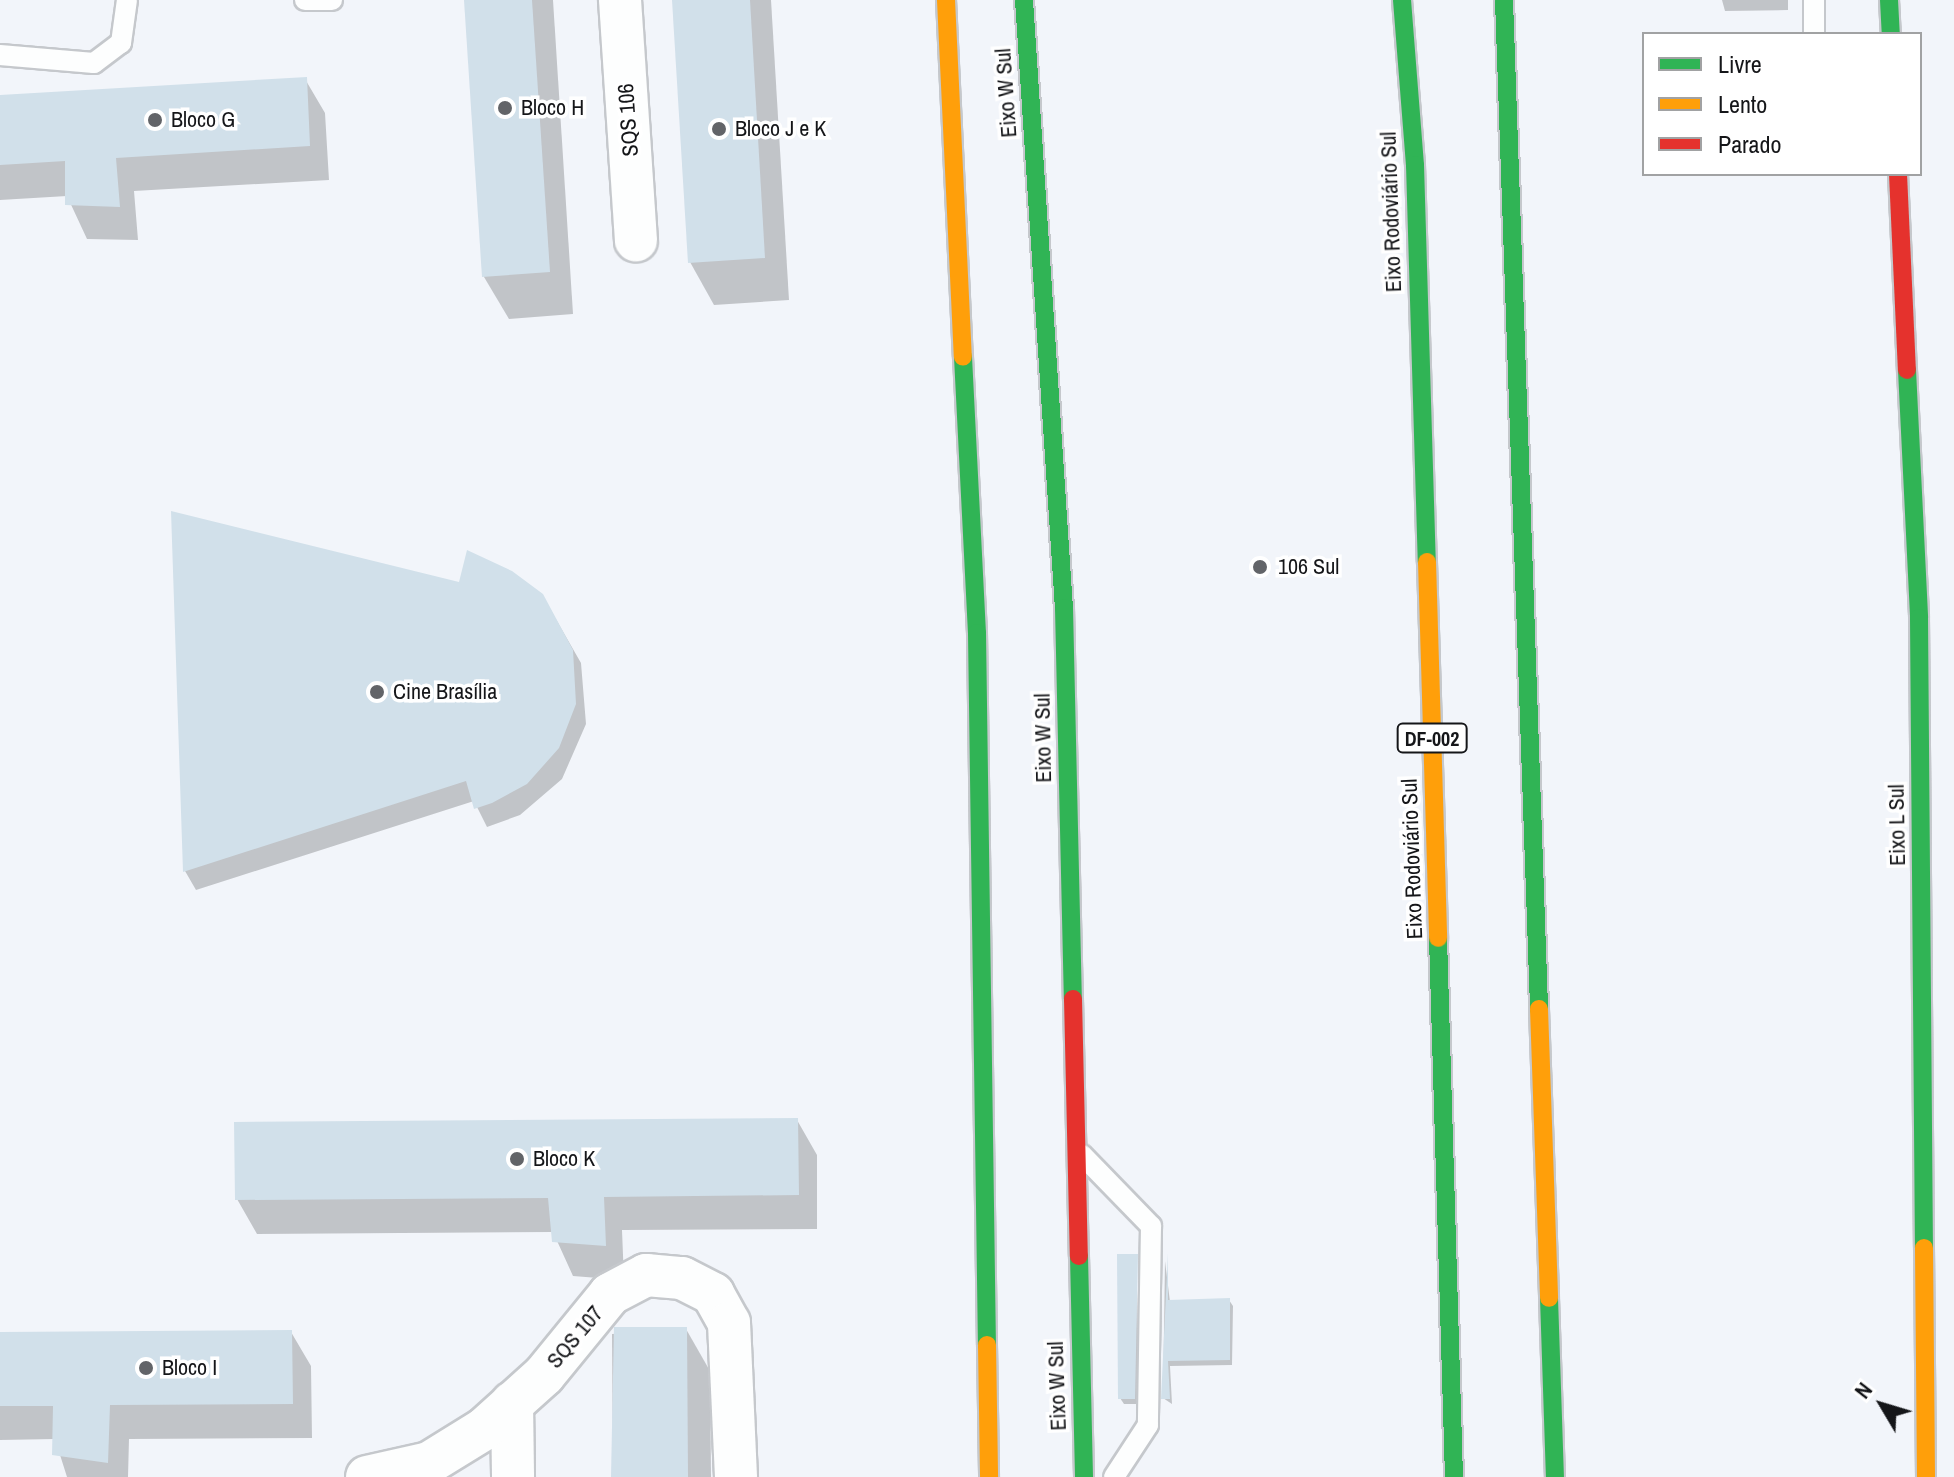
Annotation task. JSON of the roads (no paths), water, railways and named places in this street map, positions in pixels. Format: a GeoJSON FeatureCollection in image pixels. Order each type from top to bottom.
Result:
{"type":"FeatureCollection","features":[{"type":"Feature","properties":{"kind":"main road"},"geometry":{"type":"LineString","coordinates":[[946,0],[977,633],[989,1477]]}},
{"type":"Feature","properties":{"kind":"main road","name":"Eixo W Sul"},"geometry":{"type":"LineString","coordinates":[[1024,0],[1064,608],[1084,1477]]}},
{"type":"Feature","properties":{"kind":"main road","name":"Eixo Rodoviário Sul"},"geometry":{"type":"LineString","coordinates":[[1402,0],[1415,181],[1454,1477]]}},
{"type":"Feature","properties":{"kind":"main road"},"geometry":{"type":"LineString","coordinates":[[1504,0],[1555,1477]]}},
{"type":"Feature","properties":{"kind":"main road"},"geometry":{"type":"LineString","coordinates":[[1889,0],[1891,32]]}},
{"type":"Feature","properties":{"kind":"main road","name":"Eixo L Sul"},"geometry":{"type":"LineString","coordinates":[[1898,176],[1919,618],[1926,1477]]}},
{"type":"Feature","properties":{"kind":"street","name":"SQS 106"},"geometry":{"type":"LineString","coordinates":[[620,0],[636,240]]}},
{"type":"Feature","properties":{"kind":"street","name":"SQS 107"},"geometry":{"type":"LineString","coordinates":[[367,1477],[429,1463],[512,1403],[610,1294],[646,1275],[682,1278],[713,1294],[729,1323],[736,1477]]}},
{"type":"Feature","properties":{"kind":"street"},"geometry":{"type":"LineString","coordinates":[[512,1403],[513,1477]]}},
{"type":"Feature","properties":{"kind":"lane"},"geometry":{"type":"LineString","coordinates":[[0,55],[94,63],[121,43],[127,0]]}},
{"type":"Feature","properties":{"kind":"lane"},"geometry":{"type":"LineString","coordinates":[[305,0],[332,0]]}},
{"type":"Feature","properties":{"kind":"lane"},"geometry":{"type":"LineString","coordinates":[[1814,0],[1814,32]]}},
{"type":"Feature","properties":{"kind":"lane"},"geometry":{"type":"LineString","coordinates":[[1886,176],[1899,197]]}},
{"type":"Feature","properties":{"kind":"lane"},"geometry":{"type":"LineString","coordinates":[[1075,1148],[1151,1226],[1148,1425],[1114,1477]]}},
{"type":"Feature","properties":{"kind":"place","name":"Bloco H"},"geometry":{"type":"Point","coordinates":[505,108]}},
{"type":"Feature","properties":{"kind":"place","name":"Bloco G"},"geometry":{"type":"Point","coordinates":[155,120]}},
{"type":"Feature","properties":{"kind":"place","name":"Bloco J e K"},"geometry":{"type":"Point","coordinates":[719,129]}},
{"type":"Feature","properties":{"kind":"place","name":"106 Sul"},"geometry":{"type":"Point","coordinates":[1260,567]}},
{"type":"Feature","properties":{"kind":"place","name":"Cine Brasília"},"geometry":{"type":"Point","coordinates":[377,692]}},
{"type":"Feature","properties":{"kind":"place","name":"Bloco K"},"geometry":{"type":"Point","coordinates":[517,1159]}},
{"type":"Feature","properties":{"kind":"place","name":"Bloco I"},"geometry":{"type":"Point","coordinates":[146,1368]}}]}
